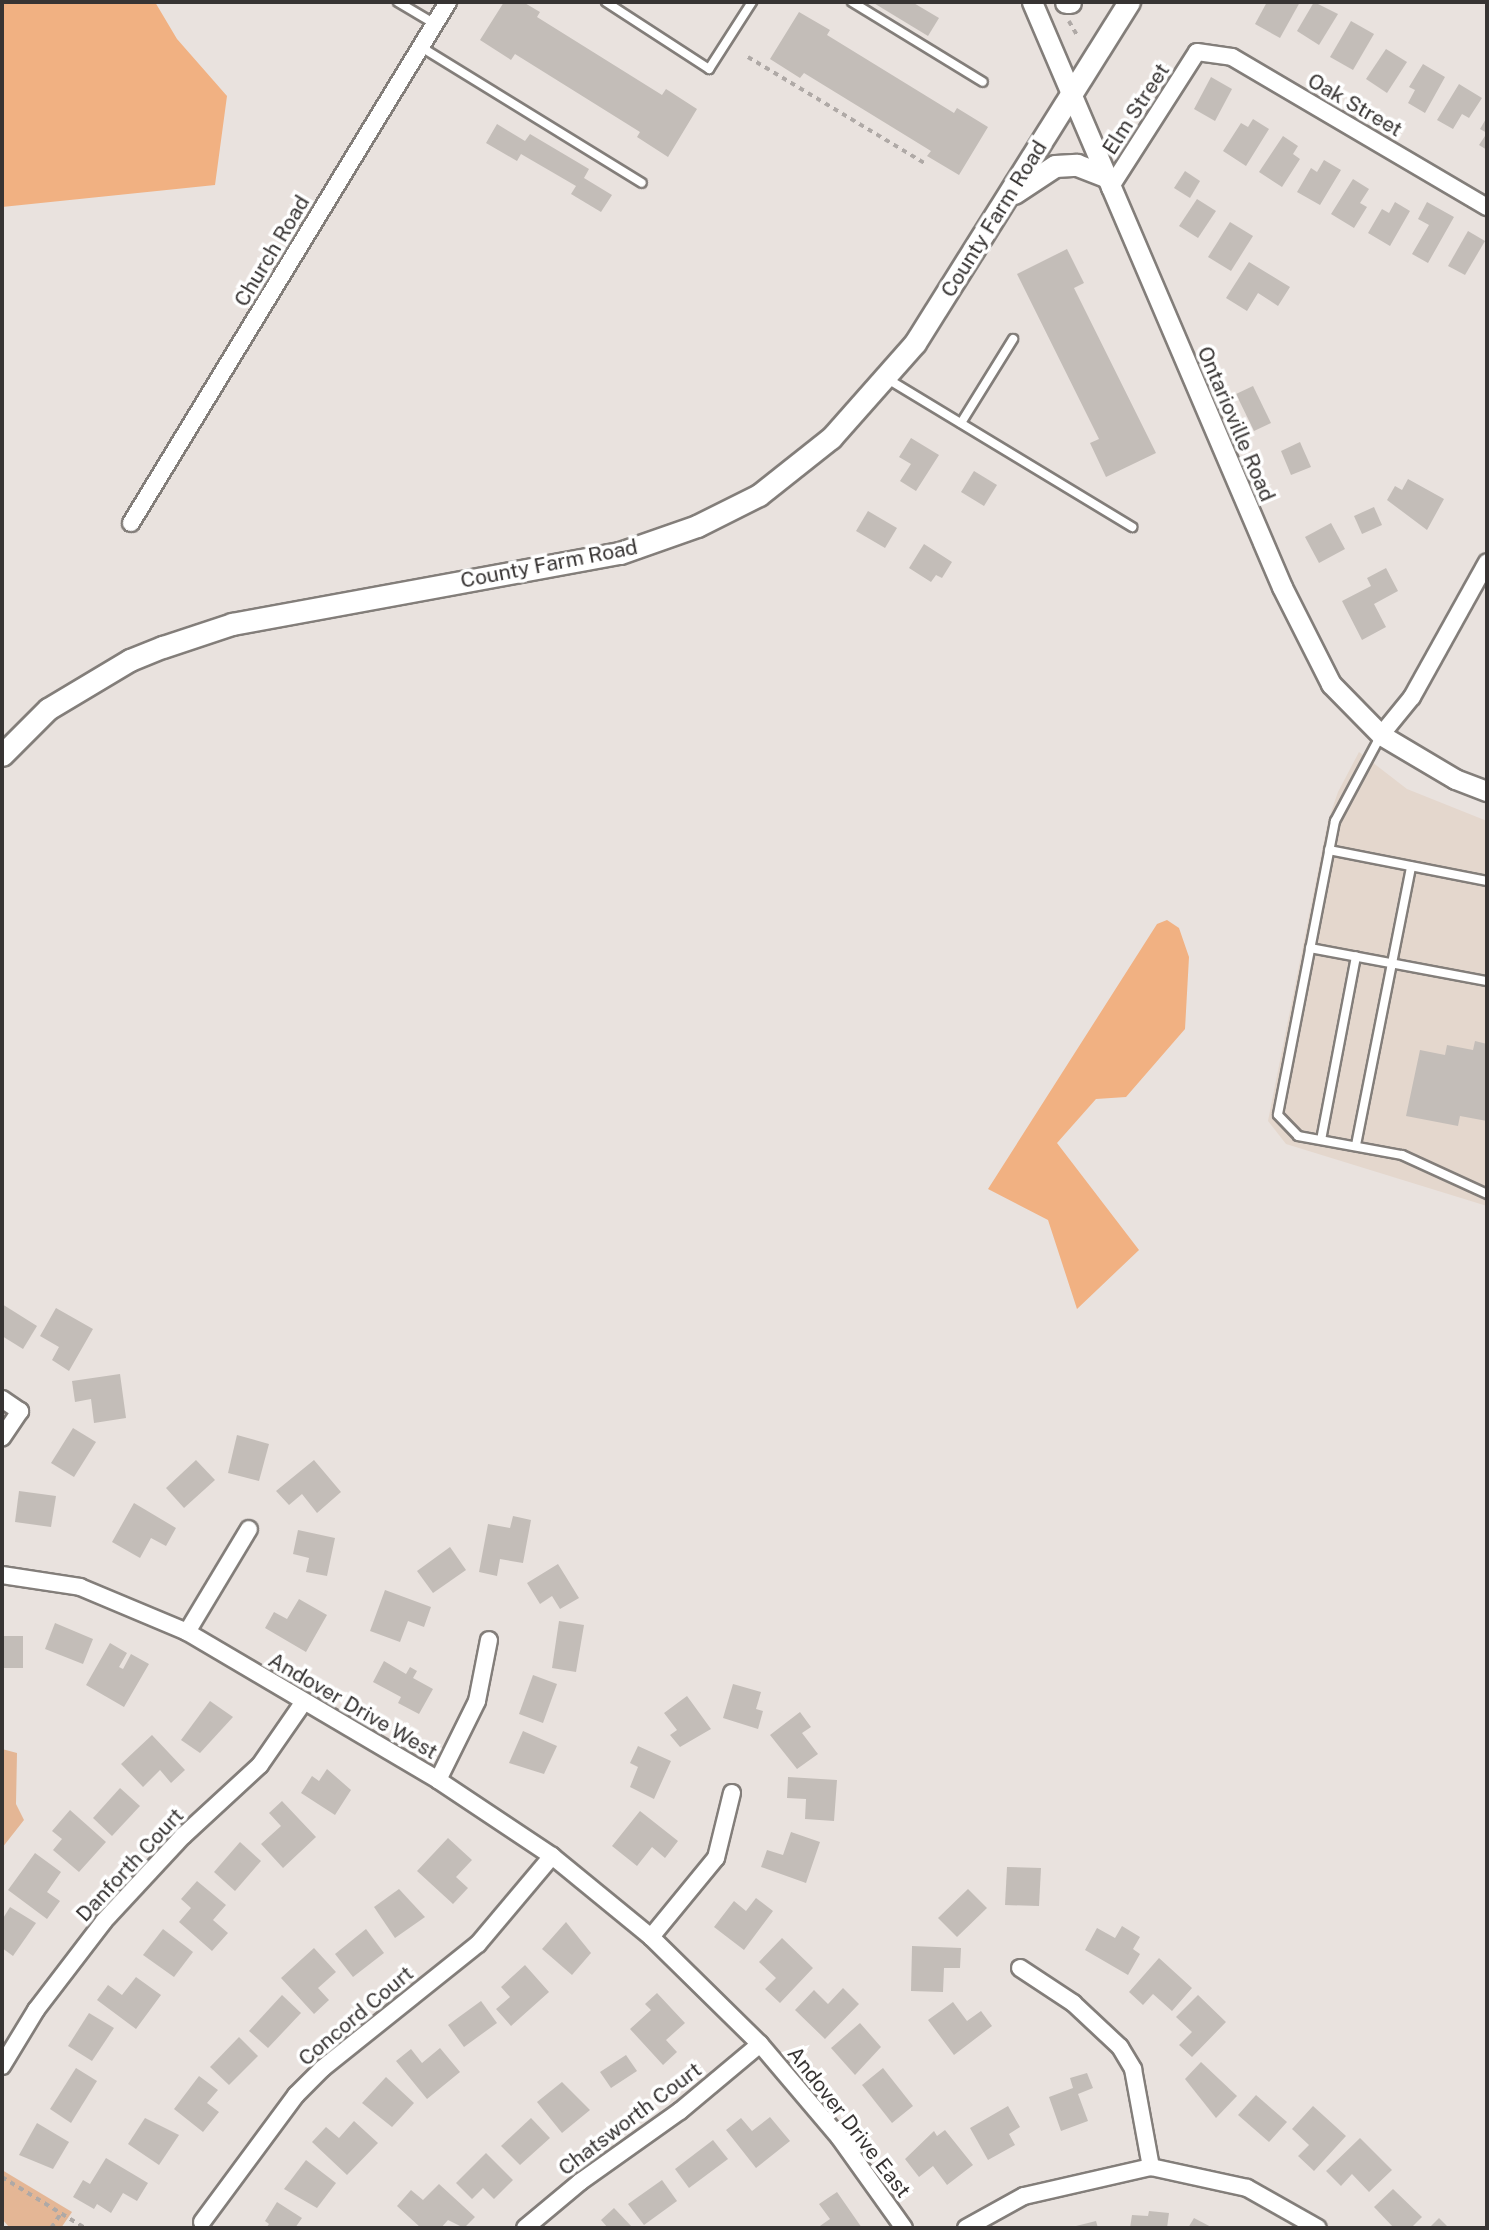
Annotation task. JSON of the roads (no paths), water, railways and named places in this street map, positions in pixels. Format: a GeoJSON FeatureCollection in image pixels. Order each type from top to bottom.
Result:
{"type":"FeatureCollection","features":[{"type":"Feature","properties":{"kind":"main road","name":"County Farm Road"},"geometry":{"type":"LineString","coordinates":[[2,755],[48,709],[130,660],[232,624],[620,553],[697,526],[759,495],[831,438],[915,343],[1129,2]]}},
{"type":"Feature","properties":{"kind":"main road"},"geometry":{"type":"LineString","coordinates":[[1007,198],[1055,166],[1077,165],[1108,182]]}},
{"type":"Feature","properties":{"kind":"street","name":"Church Road"},"geometry":{"type":"LineString","coordinates":[[131,523],[448,2]]}},
{"type":"Feature","properties":{"kind":"street","name":"Ontarioville Road"},"geometry":{"type":"LineString","coordinates":[[1032,2],[1303,630],[1331,684],[1381,736],[1455,779],[1487,791]]}},
{"type":"Feature","properties":{"kind":"street","name":"Elm Street"},"geometry":{"type":"LineString","coordinates":[[1108,182],[1197,52]]}},
{"type":"Feature","properties":{"kind":"street","name":"Oak Street"},"geometry":{"type":"LineString","coordinates":[[1197,52],[1232,57],[1487,207]]}},
{"type":"Feature","properties":{"kind":"street"},"geometry":{"type":"LineString","coordinates":[[1381,736],[1412,697],[1487,562]]}},
{"type":"Feature","properties":{"kind":"street"},"geometry":{"type":"LineString","coordinates":[[2,1399],[20,1411],[2,1438]]}},
{"type":"Feature","properties":{"kind":"street"},"geometry":{"type":"LineString","coordinates":[[187,1632],[249,1529]]}},
{"type":"Feature","properties":{"kind":"street","name":"Andover Drive West"},"geometry":{"type":"LineString","coordinates":[[2,1575],[80,1587],[187,1632],[303,1703],[438,1780],[552,1856],[651,1937]]}},
{"type":"Feature","properties":{"kind":"street"},"geometry":{"type":"LineString","coordinates":[[438,1780],[477,1701],[489,1640]]}},
{"type":"Feature","properties":{"kind":"street","name":"Danforth Court"},"geometry":{"type":"LineString","coordinates":[[2,2066],[36,2010],[104,1921],[183,1836],[260,1765],[303,1703]]}},
{"type":"Feature","properties":{"kind":"street"},"geometry":{"type":"LineString","coordinates":[[651,1937],[716,1858],[732,1793]]}},
{"type":"Feature","properties":{"kind":"street","name":"Concord Court"},"geometry":{"type":"LineString","coordinates":[[201,2222],[296,2095],[323,2068],[478,1944],[552,1856]]}},
{"type":"Feature","properties":{"kind":"street","name":"Andover Drive East"},"geometry":{"type":"LineString","coordinates":[[651,1937],[760,2043],[839,2137],[904,2228]]}},
{"type":"Feature","properties":{"kind":"street"},"geometry":{"type":"LineString","coordinates":[[1020,1968],[1073,2003],[1120,2047],[1133,2069],[1152,2167]]}},
{"type":"Feature","properties":{"kind":"street","name":"Chatsworth Court"},"geometry":{"type":"LineString","coordinates":[[525,2228],[580,2182],[680,2111],[760,2043]]}},
{"type":"Feature","properties":{"kind":"street"},"geometry":{"type":"LineString","coordinates":[[966,2228],[1024,2196],[1152,2167],[1247,2188],[1318,2228]]}},
{"type":"Feature","properties":{"kind":"lane"},"geometry":{"type":"LineString","coordinates":[[398,2],[435,24]]}},
{"type":"Feature","properties":{"kind":"lane"},"geometry":{"type":"LineString","coordinates":[[603,3],[709,69],[752,2]]}},
{"type":"Feature","properties":{"kind":"lane"},"geometry":{"type":"LineString","coordinates":[[852,2],[983,82]]}},
{"type":"Feature","properties":{"kind":"lane"},"geometry":{"type":"LineString","coordinates":[[421,47],[642,183]]}},
{"type":"Feature","properties":{"kind":"lane"},"geometry":{"type":"LineString","coordinates":[[961,423],[1013,339]]}},
{"type":"Feature","properties":{"kind":"lane"},"geometry":{"type":"LineString","coordinates":[[886,378],[1132,527]]}},
{"type":"Feature","properties":{"kind":"lane"},"geometry":{"type":"LineString","coordinates":[[1381,736],[1347,792],[1329,850],[1278,1115],[1298,1136],[1402,1155],[1487,1194]]}},
{"type":"Feature","properties":{"kind":"lane"},"geometry":{"type":"LineString","coordinates":[[1329,850],[1487,881]]}},
{"type":"Feature","properties":{"kind":"lane"},"geometry":{"type":"LineString","coordinates":[[1356,1145],[1411,866]]}},
{"type":"Feature","properties":{"kind":"lane"},"geometry":{"type":"LineString","coordinates":[[1310,948],[1487,981]]}},
{"type":"Feature","properties":{"kind":"lane"},"geometry":{"type":"LineString","coordinates":[[1321,1140],[1356,957]]}}]}
